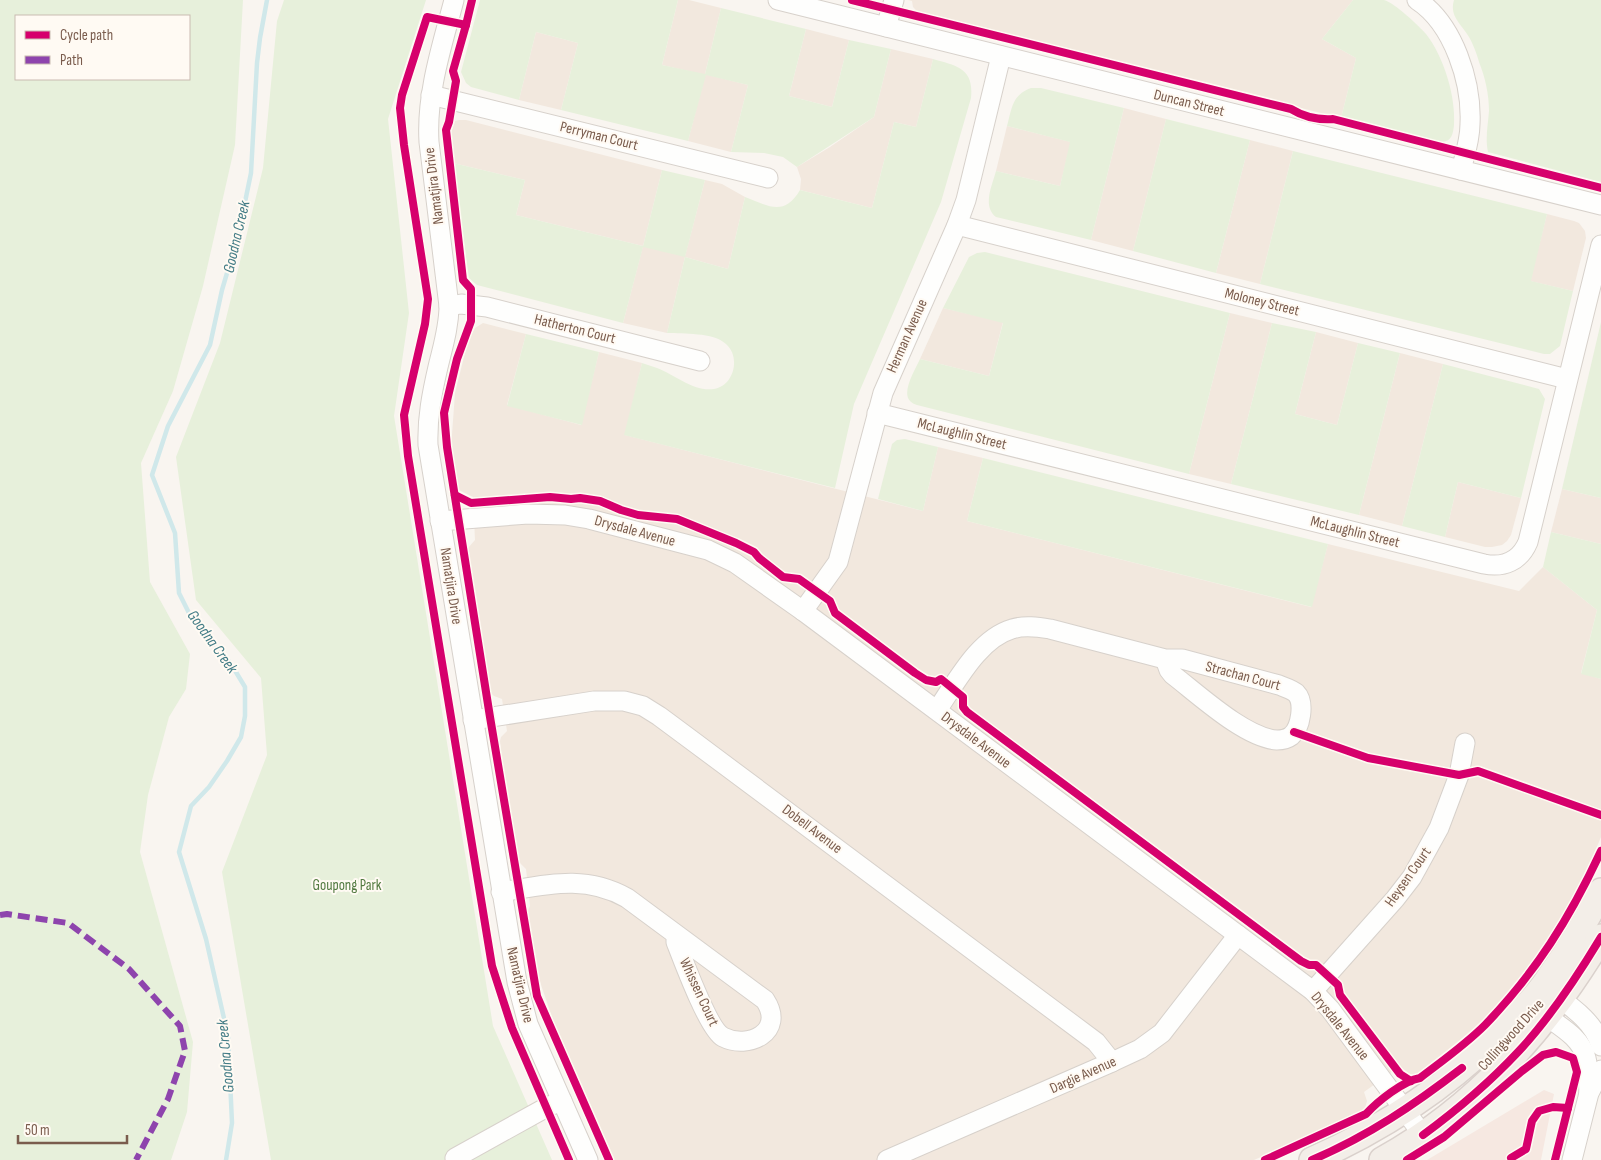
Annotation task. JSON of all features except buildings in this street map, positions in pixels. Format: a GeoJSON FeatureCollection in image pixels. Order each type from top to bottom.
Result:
{"type":"FeatureCollection","features":[{"type":"Feature","properties":{"kind":"main road","name":"Collingwood Drive"},"geometry":{"type":"LineString","coordinates":[[1382,1160],[1423,1135],[1466,1102],[1520,1050],[1601,891]]}},
{"type":"Feature","properties":{"kind":"main road","name":"Collingwood Drive"},"geometry":{"type":"LineString","coordinates":[[1312,1160],[1345,1146],[1404,1111],[1462,1068],[1504,1030],[1545,1001],[1601,937]]}},
{"type":"Feature","properties":{"kind":"street","name":"Namatjira Drive"},"geometry":{"type":"LineString","coordinates":[[454,0],[431,95],[428,122],[428,142],[449,306],[449,321],[434,386],[428,445],[501,892],[521,1002],[528,1024],[588,1160]]}},
{"type":"Feature","properties":{"kind":"street","name":"Duncan Street"},"geometry":{"type":"LineString","coordinates":[[778,0],[1601,205]]}},
{"type":"Feature","properties":{"kind":"street"},"geometry":{"type":"LineString","coordinates":[[886,27],[894,0]]}},
{"type":"Feature","properties":{"kind":"street"},"geometry":{"type":"LineString","coordinates":[[1422,1],[1440,23],[1452,42],[1462,63],[1467,84],[1470,126],[1461,170]]}},
{"type":"Feature","properties":{"kind":"street","name":"Herman Avenue"},"geometry":{"type":"LineString","coordinates":[[803,611],[838,562],[877,412],[890,374],[957,225],[966,200],[1001,56]]}},
{"type":"Feature","properties":{"kind":"street","name":"Perryman Court"},"geometry":{"type":"LineString","coordinates":[[431,95],[768,178]]}},
{"type":"Feature","properties":{"kind":"street","name":"Moloney Street"},"geometry":{"type":"LineString","coordinates":[[957,225],[1568,379]]}},
{"type":"Feature","properties":{"kind":"street","name":"McLaughlin Street"},"geometry":{"type":"LineString","coordinates":[[877,412],[1484,564],[1499,566],[1512,562],[1519,556],[1528,542],[1601,245]]}},
{"type":"Feature","properties":{"kind":"street","name":"Hatherton Court"},"geometry":{"type":"LineString","coordinates":[[449,306],[461,304],[487,307],[700,361]]}},
{"type":"Feature","properties":{"kind":"street","name":"Drysdale Avenue"},"geometry":{"type":"LineString","coordinates":[[440,521],[528,514],[588,518],[708,550],[735,563],[937,710],[1313,991],[1330,1009],[1423,1135]]}},
{"type":"Feature","properties":{"kind":"street","name":"Strachan Court"},"geometry":{"type":"LineString","coordinates":[[937,710],[978,652],[991,640],[1013,628],[1032,626],[1050,628],[1165,659],[1182,660],[1290,689],[1297,694],[1302,708],[1300,719],[1294,732],[1285,739],[1277,740],[1252,734],[1236,724],[1173,675],[1165,659]]}},
{"type":"Feature","properties":{"kind":"street","name":"Dobell Avenue"},"geometry":{"type":"LineString","coordinates":[[473,720],[594,701],[624,701],[643,706],[1096,1042],[1112,1062]]}},
{"type":"Feature","properties":{"kind":"street","name":"Heysen Court"},"geometry":{"type":"LineString","coordinates":[[1313,991],[1395,900],[1412,877],[1439,828],[1459,775],[1465,743]]}},
{"type":"Feature","properties":{"kind":"street","name":"Whissen Court"},"geometry":{"type":"LineString","coordinates":[[501,892],[558,883],[581,883],[616,892],[627,898],[765,1000],[770,1008],[772,1018],[770,1028],[760,1037],[748,1040],[736,1041],[722,1037],[700,1000],[676,942],[676,936]]}},
{"type":"Feature","properties":{"kind":"street","name":"Dargie Avenue"},"geometry":{"type":"LineString","coordinates":[[887,1160],[1140,1049],[1162,1033],[1238,936]]}},
{"type":"Feature","properties":{"kind":"street"},"geometry":{"type":"LineString","coordinates":[[1545,1001],[1590,1024],[1601,1043]]}},
{"type":"Feature","properties":{"kind":"street"},"geometry":{"type":"LineString","coordinates":[[1545,1001],[1582,1048],[1586,1057],[1590,1093]]}},
{"type":"Feature","properties":{"kind":"street"},"geometry":{"type":"LineString","coordinates":[[1572,1160],[1590,1093],[1601,1070]]}},
{"type":"Feature","properties":{"kind":"street"},"geometry":{"type":"LineString","coordinates":[[455,1158],[547,1107],[562,1101]]}},
{"type":"Feature","properties":{"kind":"shaded area"},"geometry":{"type":"Polygon","coordinates":[[[678,0],[689,0],[721,8],[705,74],[748,85],[731,152],[688,141],[705,75],[662,65],[678,0]]]}},
{"type":"Feature","properties":{"kind":"shaded area"},"geometry":{"type":"Polygon","coordinates":[[[908,0],[1353,0],[1322,39],[1356,58],[1341,118],[919,13],[913,7],[912,1],[908,0]]]}},
{"type":"Feature","properties":{"kind":"shaded area"},"geometry":{"type":"Polygon","coordinates":[[[806,29],[849,40],[832,107],[789,96],[806,29]]]}},
{"type":"Feature","properties":{"kind":"shaded area"},"geometry":{"type":"Polygon","coordinates":[[[536,32],[578,43],[561,110],[519,100],[536,32]]]}},
{"type":"Feature","properties":{"kind":"shaded area"},"geometry":{"type":"Polygon","coordinates":[[[891,49],[933,59],[916,127],[894,122],[872,208],[800,190],[801,179],[797,167],[874,117],[891,49]]]}},
{"type":"Feature","properties":{"kind":"shaded area"},"geometry":{"type":"Polygon","coordinates":[[[1124,108],[1166,119],[1133,251],[1091,240],[1124,108]]]}},
{"type":"Feature","properties":{"kind":"shaded area"},"geometry":{"type":"Polygon","coordinates":[[[466,120],[662,170],[643,246],[516,215],[525,180],[453,163],[450,136],[455,121],[466,120]]]}},
{"type":"Feature","properties":{"kind":"shaded area"},"geometry":{"type":"Polygon","coordinates":[[[1007,126],[1071,142],[1060,186],[996,171],[1007,126]]]}},
{"type":"Feature","properties":{"kind":"shaded area"},"geometry":{"type":"Polygon","coordinates":[[[1250,140],[1293,151],[1260,284],[1216,273],[1250,140]]]}},
{"type":"Feature","properties":{"kind":"shaded area"},"geometry":{"type":"Polygon","coordinates":[[[705,180],[722,184],[745,197],[728,269],[685,257],[667,333],[623,323],[643,246],[685,256],[705,180]]]}},
{"type":"Feature","properties":{"kind":"shaded area"},"geometry":{"type":"Polygon","coordinates":[[[1547,214],[1579,223],[1585,231],[1586,238],[1573,291],[1530,281],[1547,214]]]}},
{"type":"Feature","properties":{"kind":"shaded area"},"geometry":{"type":"Polygon","coordinates":[[[943,308],[1003,322],[989,376],[920,359],[943,308]]]}},
{"type":"Feature","properties":{"kind":"shaded area"},"geometry":{"type":"Polygon","coordinates":[[[1230,313],[1272,323],[1231,484],[1189,474],[1230,313]]]}},
{"type":"Feature","properties":{"kind":"shaded area"},"geometry":{"type":"Polygon","coordinates":[[[483,323],[526,334],[507,405],[581,425],[599,352],[642,363],[625,435],[923,511],[938,447],[983,458],[967,521],[1311,607],[1328,544],[1519,591],[1543,567],[1597,610],[1581,673],[1601,679],[1601,837],[1568,910],[1525,973],[1484,1022],[1423,1072],[1413,1075],[1409,1074],[1400,1066],[1364,1092],[1367,1101],[1365,1108],[1360,1113],[1254,1160],[614,1160],[555,1026],[536,970],[527,920],[530,906],[526,869],[519,862],[505,786],[500,741],[507,731],[502,699],[490,692],[468,548],[475,540],[473,497],[457,489],[451,448],[455,393],[470,337],[475,328],[483,323]]]}},
{"type":"Feature","properties":{"kind":"shaded area"},"geometry":{"type":"Polygon","coordinates":[[[1316,332],[1358,343],[1337,425],[1295,414],[1316,332]]]}},
{"type":"Feature","properties":{"kind":"shaded area"},"geometry":{"type":"Polygon","coordinates":[[[1400,353],[1443,364],[1402,526],[1359,515],[1400,353]]]}},
{"type":"Feature","properties":{"kind":"shaded area"},"geometry":{"type":"Polygon","coordinates":[[[1458,482],[1521,498],[1511,535],[1502,545],[1485,547],[1445,537],[1458,482]]]}},
{"type":"Feature","properties":{"kind":"shaded area"},"geometry":{"type":"Polygon","coordinates":[[[1562,489],[1601,498],[1601,544],[1551,532],[1562,489]]]}},
{"type":"Feature","properties":{"kind":"shaded area"},"geometry":{"type":"Polygon","coordinates":[[[1544,1090],[1554,1094],[1541,1160],[1427,1160],[1544,1090]]]}},
{"type":"Feature","properties":{"kind":"green space"},"geometry":{"type":"Polygon","coordinates":[[[0,0],[243,0],[235,145],[203,286],[173,391],[141,463],[150,582],[190,654],[186,689],[169,717],[148,795],[140,852],[193,1042],[187,1112],[171,1160],[0,1160],[0,0]]]}},
{"type":"Feature","properties":{"kind":"green space","name":"Goupong Park"},"geometry":{"type":"Polygon","coordinates":[[[284,0],[426,0],[388,119],[409,313],[394,416],[493,1026],[552,1160],[271,1160],[222,872],[267,755],[261,678],[196,600],[176,457],[220,343],[263,168],[277,21],[284,0]]]}},
{"type":"Feature","properties":{"kind":"green space"},"geometry":{"type":"Polygon","coordinates":[[[480,0],[678,0],[662,65],[705,74],[721,8],[806,29],[789,96],[832,107],[849,40],[891,49],[874,117],[797,167],[783,157],[764,153],[731,152],[748,85],[706,75],[688,141],[561,110],[578,43],[536,32],[519,100],[471,87],[466,83],[461,72],[480,0]]]}},
{"type":"Feature","properties":{"kind":"green space"},"geometry":{"type":"Polygon","coordinates":[[[1353,0],[1384,0],[1389,2],[1426,34],[1438,54],[1451,90],[1454,128],[1448,140],[1442,142],[1341,118],[1356,58],[1322,39],[1353,0]]]}},
{"type":"Feature","properties":{"kind":"green space"},"geometry":{"type":"Polygon","coordinates":[[[1454,0],[1601,0],[1601,182],[1488,152],[1489,111],[1486,86],[1469,37],[1454,15],[1454,0]]]}},
{"type":"Feature","properties":{"kind":"green space"},"geometry":{"type":"Polygon","coordinates":[[[933,59],[956,67],[967,74],[970,80],[971,98],[941,202],[854,404],[835,488],[624,435],[642,363],[655,367],[699,388],[714,389],[721,387],[731,377],[734,363],[733,356],[726,344],[714,337],[698,334],[667,333],[685,257],[728,269],[745,197],[776,207],[788,204],[800,190],[872,208],[894,122],[916,127],[933,59]]]}},
{"type":"Feature","properties":{"kind":"green space"},"geometry":{"type":"Polygon","coordinates":[[[1031,88],[1041,88],[1124,108],[1091,240],[996,217],[990,207],[989,196],[996,171],[1060,186],[1070,142],[1007,126],[1016,98],[1031,88]]]}},
{"type":"Feature","properties":{"kind":"green space"},"geometry":{"type":"Polygon","coordinates":[[[1166,119],[1250,140],[1216,273],[1133,251],[1166,119]]]}},
{"type":"Feature","properties":{"kind":"green space"},"geometry":{"type":"Polygon","coordinates":[[[1293,151],[1547,214],[1531,281],[1573,291],[1560,346],[1550,354],[1544,354],[1260,284],[1293,151]]]}},
{"type":"Feature","properties":{"kind":"green space"},"geometry":{"type":"Polygon","coordinates":[[[453,163],[525,180],[516,215],[643,246],[662,170],[705,180],[685,257],[643,247],[623,323],[477,285],[469,278],[453,163]]]}},
{"type":"Feature","properties":{"kind":"green space"},"geometry":{"type":"Polygon","coordinates":[[[985,252],[1230,313],[1189,474],[917,405],[910,401],[907,392],[908,386],[920,359],[989,376],[1003,323],[943,308],[969,257],[985,252]]]}},
{"type":"Feature","properties":{"kind":"green space"},"geometry":{"type":"Polygon","coordinates":[[[1601,322],[1601,498],[1562,489],[1601,322]]]}},
{"type":"Feature","properties":{"kind":"green space"},"geometry":{"type":"Polygon","coordinates":[[[1272,323],[1316,332],[1295,414],[1337,425],[1358,343],[1400,353],[1359,515],[1231,484],[1272,323]]]}},
{"type":"Feature","properties":{"kind":"green space"},"geometry":{"type":"Polygon","coordinates":[[[526,334],[599,352],[582,425],[507,406],[526,334]]]}},
{"type":"Feature","properties":{"kind":"green space"},"geometry":{"type":"Polygon","coordinates":[[[1443,364],[1539,389],[1545,399],[1521,498],[1458,482],[1445,537],[1402,526],[1443,364]]]}},
{"type":"Feature","properties":{"kind":"green space"},"geometry":{"type":"Polygon","coordinates":[[[905,439],[938,447],[923,511],[878,499],[892,444],[897,440],[905,439]]]}},
{"type":"Feature","properties":{"kind":"green space"},"geometry":{"type":"Polygon","coordinates":[[[983,458],[1328,544],[1312,607],[967,521],[983,458]]]}},
{"type":"Feature","properties":{"kind":"green space"},"geometry":{"type":"Polygon","coordinates":[[[1551,532],[1601,544],[1601,679],[1581,674],[1597,610],[1543,567],[1551,532]]]}},
{"type":"Feature","properties":{"kind":"waterway","name":"Goodna Creek"},"geometry":{"type":"LineString","coordinates":[[226,1160],[232,1123],[228,1036],[206,939],[179,852],[191,806],[209,787],[241,737],[245,716],[245,687],[231,664],[191,617],[179,593],[175,533],[152,475],[168,426],[210,345],[222,290],[238,236],[251,173],[257,63],[267,0]]}},
{"type":"Feature","properties":{"kind":"marked path"},"geometry":{"type":"LineString","coordinates":[[0,915],[7,914],[68,923],[129,969],[180,1026],[185,1051],[168,1099],[136,1160]]}},
{"type":"Feature","properties":{"kind":"cycle path"},"geometry":{"type":"LineString","coordinates":[[472,0],[466,25],[427,17],[402,95],[400,108],[404,145],[428,299],[425,324],[404,415],[408,456],[492,966],[512,1028],[569,1160]]}},
{"type":"Feature","properties":{"kind":"cycle path"},"geometry":{"type":"LineString","coordinates":[[852,0],[1291,109],[1311,117],[1333,119],[1601,188]]}},
{"type":"Feature","properties":{"kind":"cycle path"},"geometry":{"type":"LineString","coordinates":[[466,25],[453,71],[456,81],[446,130],[463,280],[471,289],[471,321],[457,359],[444,413],[447,447],[537,996],[609,1160]]}},
{"type":"Feature","properties":{"kind":"cycle path"},"geometry":{"type":"LineString","coordinates":[[455,495],[471,503],[550,497],[580,498],[600,501],[638,515],[677,519],[754,552],[783,577],[799,579],[830,601],[835,613],[915,673],[926,680],[936,682],[941,679],[963,697],[963,707],[967,712],[1301,961],[1309,965],[1316,965],[1338,985],[1340,995],[1400,1074],[1411,1081]]}},
{"type":"Feature","properties":{"kind":"cycle path"},"geometry":{"type":"LineString","coordinates":[[1294,732],[1368,758],[1459,775],[1478,771],[1601,815]]}},
{"type":"Feature","properties":{"kind":"cycle path"},"geometry":{"type":"LineString","coordinates":[[1265,1160],[1366,1114],[1391,1092],[1406,1083],[1420,1078],[1485,1025],[1536,964],[1564,922],[1601,851]]}},
{"type":"Feature","properties":{"kind":"cycle path"},"geometry":{"type":"LineString","coordinates":[[1423,1135],[1484,1085],[1530,1039],[1562,997],[1601,937]]}},
{"type":"Feature","properties":{"kind":"cycle path"},"geometry":{"type":"LineString","coordinates":[[1407,1160],[1444,1137],[1543,1055],[1556,1052],[1573,1058],[1577,1072],[1555,1160]]}},
{"type":"Feature","properties":{"kind":"cycle path"},"geometry":{"type":"LineString","coordinates":[[1312,1160],[1333,1151],[1390,1119],[1462,1068]]}},
{"type":"Feature","properties":{"kind":"cycle path"},"geometry":{"type":"LineString","coordinates":[[1511,1158],[1526,1149],[1532,1121],[1539,1111],[1553,1107],[1568,1108]]}}]}
